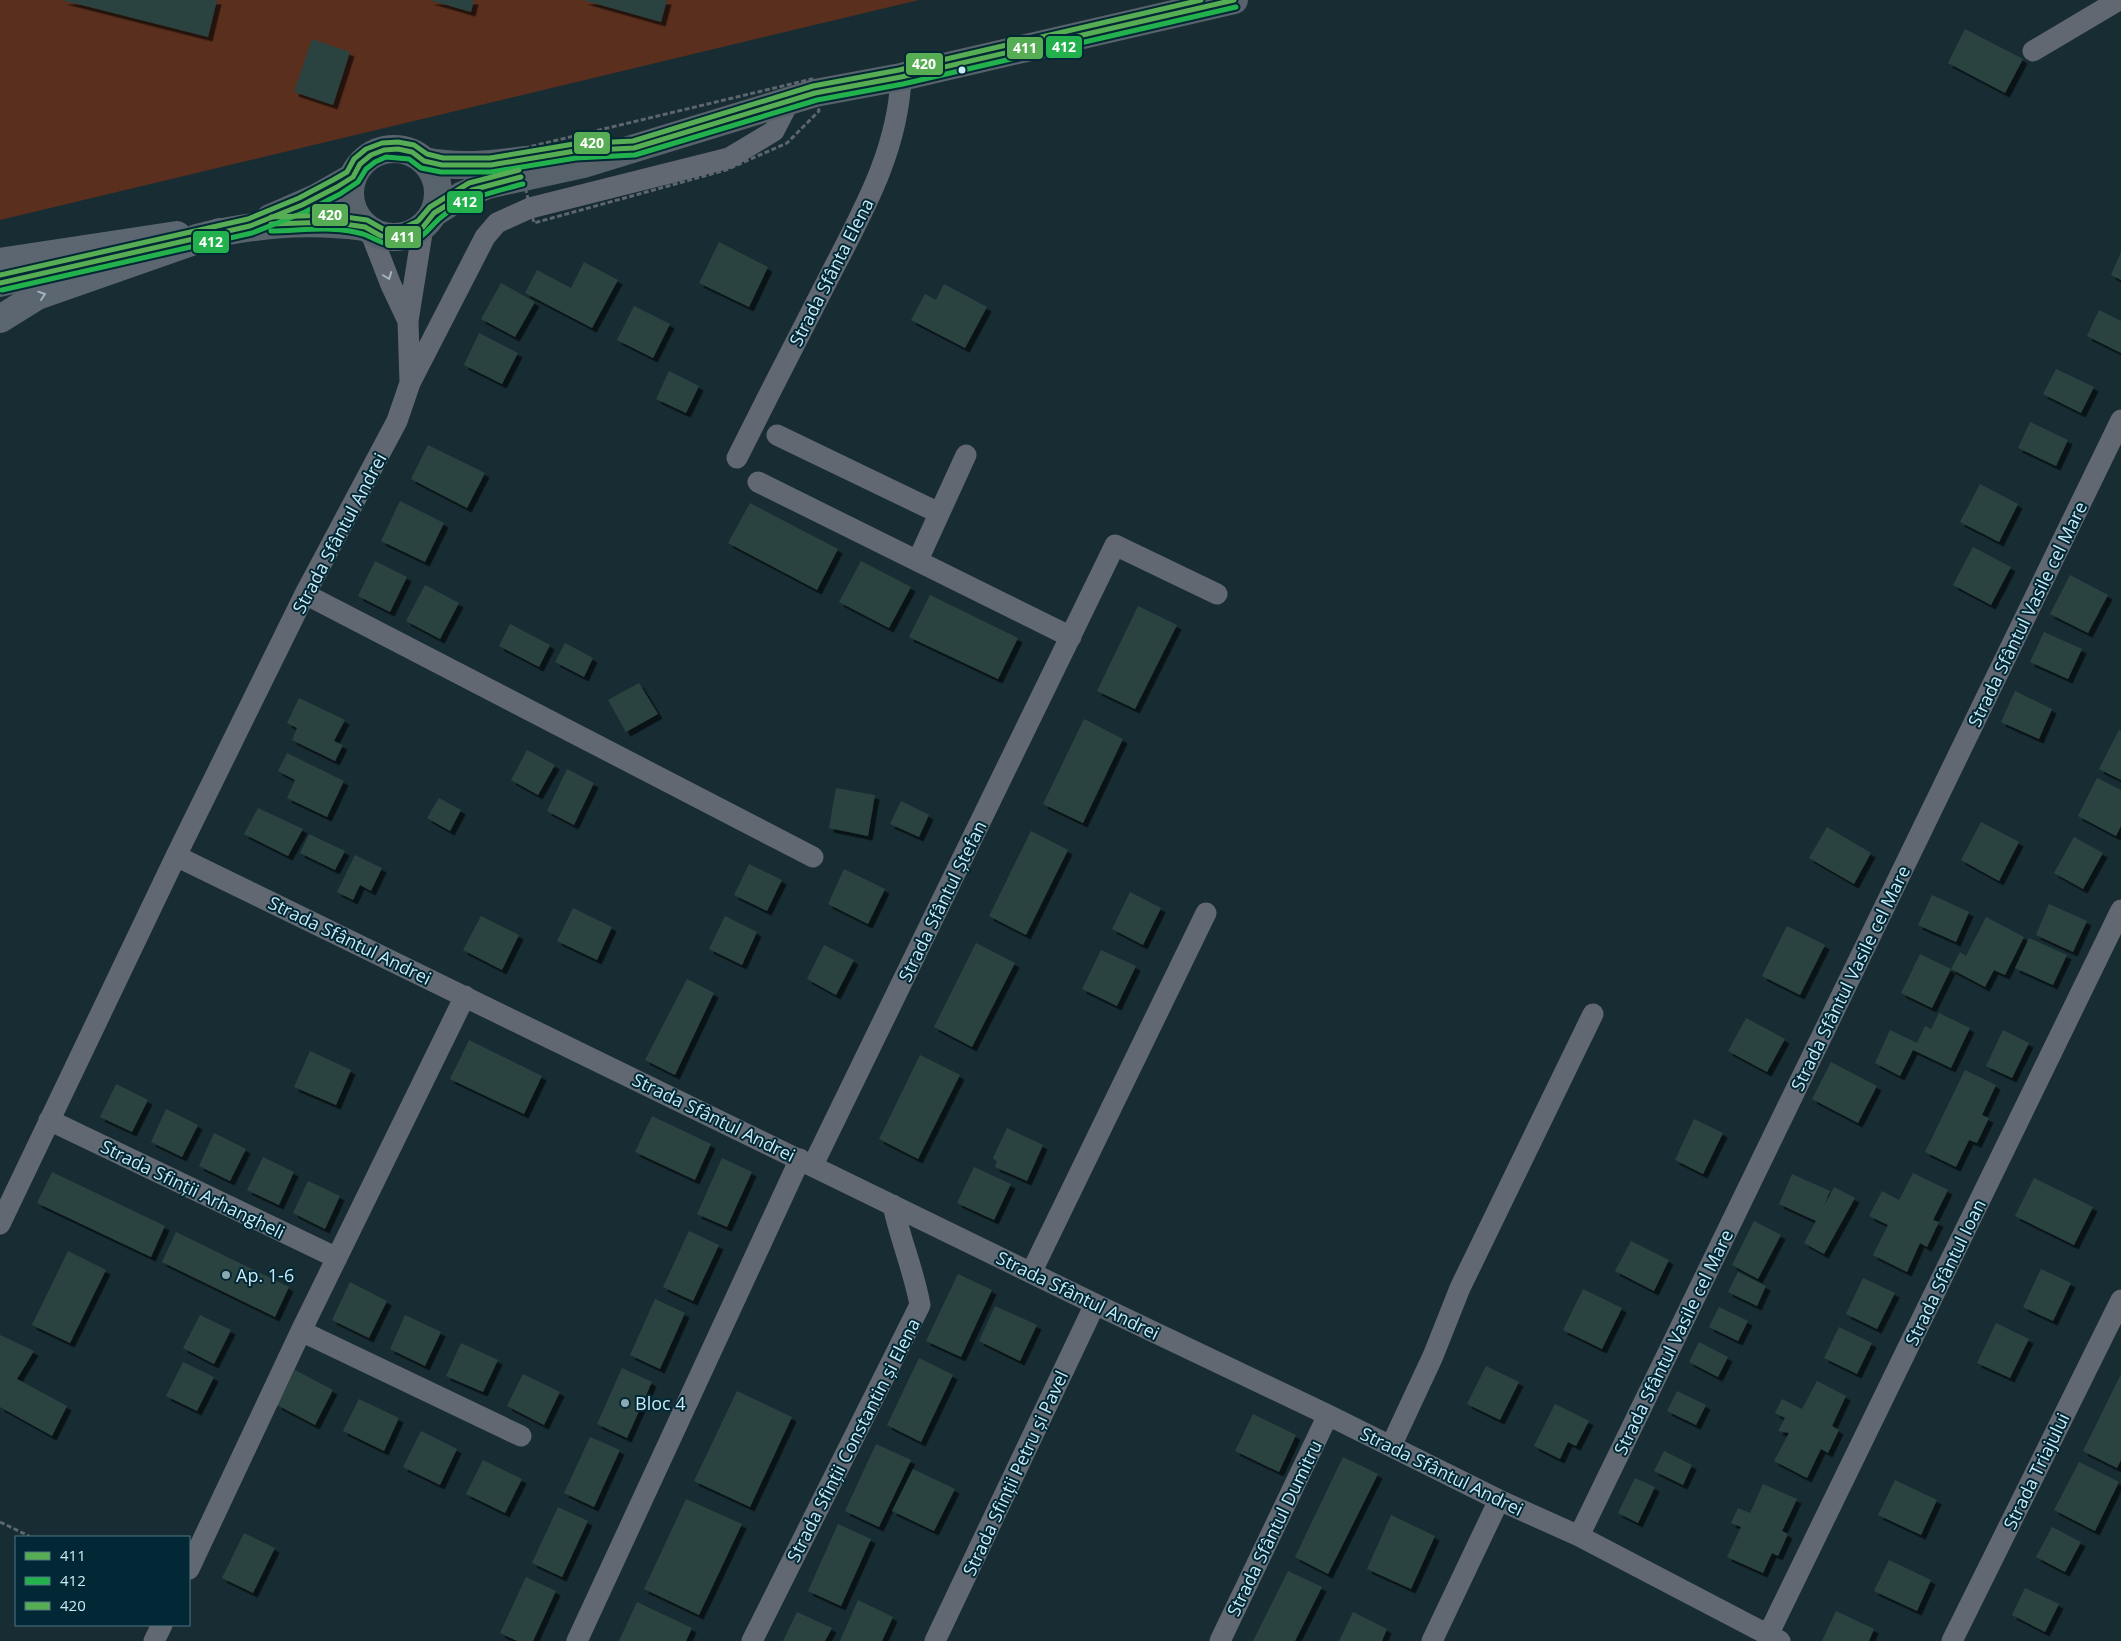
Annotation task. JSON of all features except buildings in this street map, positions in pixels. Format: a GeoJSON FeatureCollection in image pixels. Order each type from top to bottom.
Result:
{"type":"FeatureCollection","features":[{"type":"Feature","properties":{"kind":"highway"},"geometry":{"type":"LineString","coordinates":[[0,262],[176,236],[220,232]]}},
{"type":"Feature","properties":{"kind":"highway"},"geometry":{"type":"LineString","coordinates":[[0,319],[37,296],[220,232]]}},
{"type":"Feature","properties":{"kind":"main road"},"geometry":{"type":"LineString","coordinates":[[0,282],[250,226],[318,222],[368,229],[386,237],[403,237],[457,198],[487,185],[583,164],[815,92],[901,77],[1234,0]]}},
{"type":"Feature","properties":{"kind":"main road"},"geometry":{"type":"LineString","coordinates":[[424,161],[442,164],[491,165],[575,152],[634,148]]}},
{"type":"Feature","properties":{"kind":"main road"},"geometry":{"type":"LineString","coordinates":[[368,229],[358,219],[350,198],[353,177],[360,164],[371,155],[384,150],[398,149],[412,152],[424,161],[436,179],[438,202],[428,220]]}},
{"type":"Feature","properties":{"kind":"main road"},"geometry":{"type":"LineString","coordinates":[[250,226],[302,205],[353,177]]}},
{"type":"Feature","properties":{"kind":"street"},"geometry":{"type":"LineString","coordinates":[[2034,51],[2119,0]]}},
{"type":"Feature","properties":{"kind":"street","name":"Strada Sfânta Elena"},"geometry":{"type":"LineString","coordinates":[[737,458],[870,195],[890,148],[900,104],[901,77]]}},
{"type":"Feature","properties":{"kind":"street"},"geometry":{"type":"LineString","coordinates":[[410,383],[453,303],[485,237],[497,223],[530,208],[729,158],[774,131],[790,100]]}},
{"type":"Feature","properties":{"kind":"street","name":"Strada Sfântul Andrei"},"geometry":{"type":"LineString","coordinates":[[428,220],[408,321],[410,383],[398,421],[305,594],[176,856],[1031,1273],[1328,1415],[1499,1500],[1578,1536],[1774,1638]]}},
{"type":"Feature","properties":{"kind":"street","name":"Strada Sfântul Andrei"},"geometry":{"type":"LineString","coordinates":[[368,229],[408,321]]}},
{"type":"Feature","properties":{"kind":"street","name":"Strada Sfântul Vasile cel Mare"},"geometry":{"type":"LineString","coordinates":[[1578,1536],[2121,420]]}},
{"type":"Feature","properties":{"kind":"street"},"geometry":{"type":"LineString","coordinates":[[777,435],[939,513]]}},
{"type":"Feature","properties":{"kind":"street"},"geometry":{"type":"LineString","coordinates":[[918,560],[966,455]]}},
{"type":"Feature","properties":{"kind":"street"},"geometry":{"type":"LineString","coordinates":[[758,482],[1071,637]]}},
{"type":"Feature","properties":{"kind":"street","name":"Strada Sfântul Ștefan"},"geometry":{"type":"LineString","coordinates":[[806,1162],[1071,637],[1115,545],[1217,594]]}},
{"type":"Feature","properties":{"kind":"street"},"geometry":{"type":"LineString","coordinates":[[305,594],[813,858]]}},
{"type":"Feature","properties":{"kind":"street"},"geometry":{"type":"LineString","coordinates":[[0,1224],[176,856]]}},
{"type":"Feature","properties":{"kind":"street","name":"Strada Sfântul Ioan"},"geometry":{"type":"LineString","coordinates":[[1774,1638],[2121,910]]}},
{"type":"Feature","properties":{"kind":"street"},"geometry":{"type":"LineString","coordinates":[[1031,1273],[1206,913]]}},
{"type":"Feature","properties":{"kind":"street"},"geometry":{"type":"LineString","coordinates":[[190,1567],[301,1331],[465,996]]}},
{"type":"Feature","properties":{"kind":"street"},"geometry":{"type":"LineString","coordinates":[[1391,1446],[1433,1356],[1460,1288],[1593,1014]]}},
{"type":"Feature","properties":{"kind":"street","name":"Strada Sfinții Arhangheli"},"geometry":{"type":"LineString","coordinates":[[49,1120],[337,1258]]}},
{"type":"Feature","properties":{"kind":"street"},"geometry":{"type":"LineString","coordinates":[[577,1641],[806,1162]]}},
{"type":"Feature","properties":{"kind":"street","name":"Strada Sfinții Constantin și Elena"},"geometry":{"type":"LineString","coordinates":[[752,1641],[920,1305],[916,1278],[900,1237],[893,1205]]}},
{"type":"Feature","properties":{"kind":"street","name":"Strada Triajului"},"geometry":{"type":"LineString","coordinates":[[1952,1641],[2121,1300]]}},
{"type":"Feature","properties":{"kind":"street","name":"Strada Sfinții Petru și Pavel"},"geometry":{"type":"LineString","coordinates":[[934,1641],[1095,1304]]}},
{"type":"Feature","properties":{"kind":"street"},"geometry":{"type":"LineString","coordinates":[[301,1331],[521,1436]]}},
{"type":"Feature","properties":{"kind":"street","name":"Strada Sfântul Dumitru"},"geometry":{"type":"LineString","coordinates":[[1220,1641],[1328,1415]]}},
{"type":"Feature","properties":{"kind":"street"},"geometry":{"type":"LineString","coordinates":[[1432,1641],[1499,1500]]}},
{"type":"Feature","properties":{"kind":"street"},"geometry":{"type":"LineString","coordinates":[[154,1641],[162,1626]]}},
{"type":"Feature","properties":{"kind":"path"},"geometry":{"type":"LineString","coordinates":[[0,1522],[29,1536]]}},
{"type":"Feature","properties":{"kind":"shaded area"},"geometry":{"type":"Polygon","coordinates":[[[0,0],[919,0],[0,220],[0,0]]]}},
{"type":"Feature","properties":{"kind":"transit line","name":"420"},"geometry":{"type":"LineString","coordinates":[[0,275],[248,219],[299,198],[333,180],[347,172],[354,159],[366,149],[382,143],[398,142],[414,145],[427,154],[443,158],[490,158],[574,144],[633,141],[813,86],[899,70],[1201,0]]}},
{"type":"Feature","properties":{"kind":"transit line","name":"411"},"geometry":{"type":"LineString","coordinates":[[0,283],[250,226],[302,205],[337,187],[353,177],[360,164],[371,155],[384,150],[398,149],[412,152],[424,161],[442,165],[491,165],[575,151],[634,148],[815,93],[901,77],[1234,0]]}},
{"type":"Feature","properties":{"kind":"transit line","name":"412"},"geometry":{"type":"LineString","coordinates":[[2,290],[252,233],[305,212],[340,194],[358,182],[366,169],[386,157],[409,159],[421,168],[441,172],[491,172],[576,158],[635,155],[817,100],[903,84],[1236,7]]}},
{"type":"Feature","properties":{"kind":"transit line","name":"420"},"geometry":{"type":"LineString","coordinates":[[271,217],[331,215],[367,220],[383,229],[401,229],[418,221],[430,207],[469,183],[519,170]]}},
{"type":"Feature","properties":{"kind":"transit line","name":"411"},"geometry":{"type":"LineString","coordinates":[[271,224],[330,222],[365,227],[381,236],[403,237],[423,227],[434,213],[472,190],[521,177]]}},
{"type":"Feature","properties":{"kind":"transit line","name":"412"},"geometry":{"type":"LineString","coordinates":[[271,231],[317,229],[352,231],[383,243],[394,245],[406,244],[421,236],[439,219],[458,206],[490,193],[523,184]]}},
{"type":"Feature","properties":{"kind":"place","name":"Ap. 1-6"},"geometry":{"type":"Point","coordinates":[226,1275]}},
{"type":"Feature","properties":{"kind":"place","name":"Bloc 4"},"geometry":{"type":"Point","coordinates":[625,1403]}}]}
